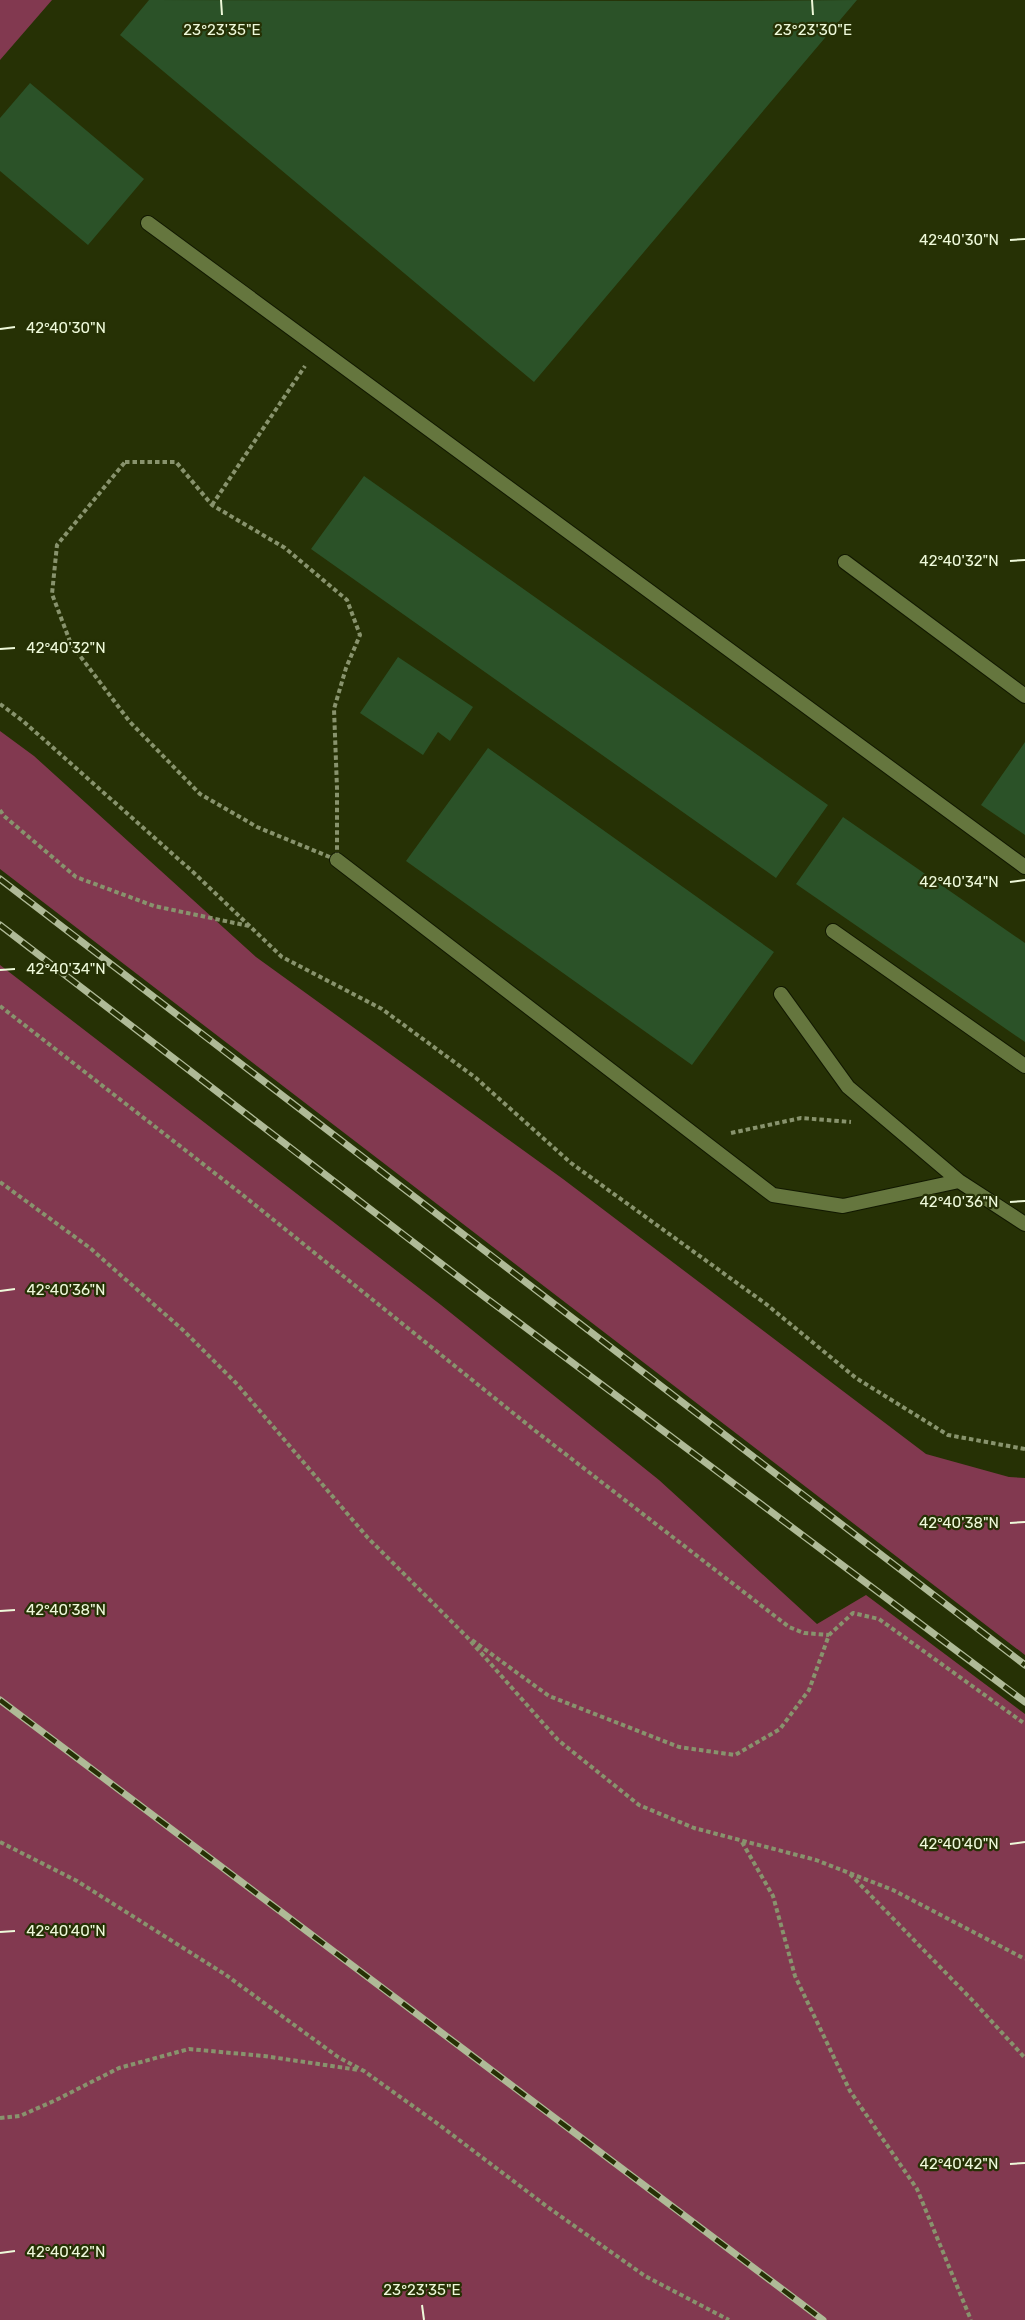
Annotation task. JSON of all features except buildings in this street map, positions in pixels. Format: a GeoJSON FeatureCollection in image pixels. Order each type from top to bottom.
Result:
{"type":"FeatureCollection","features":[{"type":"Feature","properties":{"kind":"lane"},"geometry":{"type":"LineString","coordinates":[[148,223],[1025,867]]}},
{"type":"Feature","properties":{"kind":"lane"},"geometry":{"type":"LineString","coordinates":[[845,562],[1025,696]]}},
{"type":"Feature","properties":{"kind":"lane"},"geometry":{"type":"LineString","coordinates":[[337,860],[773,1195],[843,1206],[959,1181]]}},
{"type":"Feature","properties":{"kind":"lane"},"geometry":{"type":"LineString","coordinates":[[832,931],[1025,1066]]}},
{"type":"Feature","properties":{"kind":"lane"},"geometry":{"type":"LineString","coordinates":[[781,994],[848,1087],[959,1181],[1025,1224]]}},
{"type":"Feature","properties":{"kind":"path"},"geometry":{"type":"LineString","coordinates":[[212,505],[318,348]]}},
{"type":"Feature","properties":{"kind":"path"},"geometry":{"type":"LineString","coordinates":[[124,462],[176,462],[212,505],[285,548],[347,600],[360,635],[346,668],[334,709],[338,788],[337,860],[257,827],[200,794],[130,722],[71,644],[52,594],[57,545],[124,462]]}},
{"type":"Feature","properties":{"kind":"path"},"geometry":{"type":"LineString","coordinates":[[0,704],[23,721],[175,856],[282,957],[382,1009],[476,1078],[570,1164],[766,1304],[856,1378],[948,1435],[1025,1449]]}},
{"type":"Feature","properties":{"kind":"path"},"geometry":{"type":"LineString","coordinates":[[0,810],[4,816],[76,877],[154,906],[250,926]]}},
{"type":"Feature","properties":{"kind":"path"},"geometry":{"type":"LineString","coordinates":[[0,1006],[239,1192],[533,1429],[780,1620],[804,1633],[829,1635]]}},
{"type":"Feature","properties":{"kind":"path"},"geometry":{"type":"LineString","coordinates":[[701,1140],[801,1119],[853,1122]]}},
{"type":"Feature","properties":{"kind":"path"},"geometry":{"type":"LineString","coordinates":[[0,1182],[90,1248],[184,1331],[236,1383],[368,1538],[466,1636],[558,1740],[639,1804],[694,1828],[816,1860],[893,1890],[1025,1959]]}},
{"type":"Feature","properties":{"kind":"path"},"geometry":{"type":"LineString","coordinates":[[466,1636],[549,1696],[679,1747],[735,1755],[780,1729],[810,1690],[829,1635],[853,1613],[879,1619],[1025,1724]]}},
{"type":"Feature","properties":{"kind":"path"},"geometry":{"type":"LineString","coordinates":[[741,1841],[773,1896],[795,1976],[850,2091],[917,2189],[971,2320]]}},
{"type":"Feature","properties":{"kind":"path"},"geometry":{"type":"LineString","coordinates":[[0,1842],[77,1881],[226,1975],[338,2056],[364,2071],[438,2124],[549,2208],[645,2276],[729,2320]]}},
{"type":"Feature","properties":{"kind":"path"},"geometry":{"type":"LineString","coordinates":[[848,1872],[974,2001],[1025,2058]]}},
{"type":"Feature","properties":{"kind":"path"},"geometry":{"type":"LineString","coordinates":[[0,2118],[20,2116],[118,2068],[189,2049],[264,2056],[364,2071]]}},
{"type":"Feature","properties":{"kind":"shaded area"},"geometry":{"type":"Polygon","coordinates":[[[0,0],[52,0],[0,60],[0,0]]]}},
{"type":"Feature","properties":{"kind":"shaded area"},"geometry":{"type":"Polygon","coordinates":[[[0,731],[34,756],[256,957],[563,1179],[926,1454],[1009,1477],[1025,1478],[1025,1655],[0,869],[0,731]]]}},
{"type":"Feature","properties":{"kind":"shaded area"},"geometry":{"type":"Polygon","coordinates":[[[0,965],[441,1305],[659,1480],[817,1624],[866,1595],[1025,1714],[1025,2320],[0,2320],[0,965]]]}},
{"type":"Feature","properties":{"kind":"railway"},"geometry":{"type":"LineString","coordinates":[[0,879],[1025,1665]]}},
{"type":"Feature","properties":{"kind":"railway"},"geometry":{"type":"LineString","coordinates":[[0,925],[486,1298],[1025,1702]]}},
{"type":"Feature","properties":{"kind":"railway"},"geometry":{"type":"LineString","coordinates":[[0,1700],[823,2320]]}}]}
